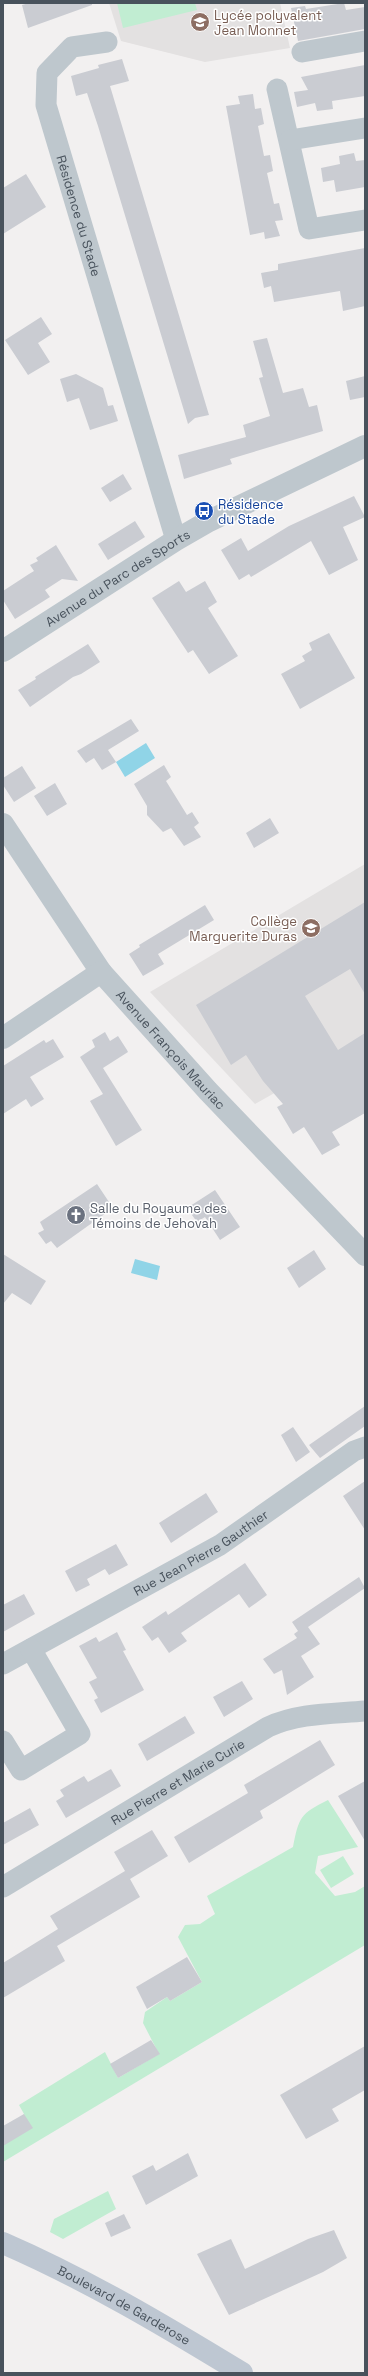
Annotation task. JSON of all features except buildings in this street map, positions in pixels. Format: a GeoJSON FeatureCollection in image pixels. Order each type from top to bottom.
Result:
{"type":"FeatureCollection","features":[{"type":"Feature","properties":{"kind":"main road","name":"Boulevard de Garderose"},"geometry":{"type":"LineString","coordinates":[[3,2243],[56,2268],[123,2303],[242,2373]]}},
{"type":"Feature","properties":{"kind":"street","name":"Résidence du Stade"},"geometry":{"type":"LineString","coordinates":[[107,42],[72,47],[47,73],[46,105],[176,540]]}},
{"type":"Feature","properties":{"kind":"street"},"geometry":{"type":"LineString","coordinates":[[302,52],[365,42]]}},
{"type":"Feature","properties":{"kind":"street"},"geometry":{"type":"LineString","coordinates":[[277,89],[290,140],[309,229],[365,220]]}},
{"type":"Feature","properties":{"kind":"street"},"geometry":{"type":"LineString","coordinates":[[290,140],[365,128]]}},
{"type":"Feature","properties":{"kind":"street","name":"Avenue du Parc des Sports"},"geometry":{"type":"LineString","coordinates":[[3,651],[176,540],[258,496],[365,446]]}},
{"type":"Feature","properties":{"kind":"street","name":"Avenue François Mauriac"},"geometry":{"type":"LineString","coordinates":[[3,824],[101,972],[208,1091],[365,1255]]}},
{"type":"Feature","properties":{"kind":"street"},"geometry":{"type":"LineString","coordinates":[[3,1038],[101,972]]}},
{"type":"Feature","properties":{"kind":"street","name":"Rue Jean Pierre Gauthier"},"geometry":{"type":"LineString","coordinates":[[3,1664],[220,1545],[354,1451],[365,1447]]}},
{"type":"Feature","properties":{"kind":"street"},"geometry":{"type":"LineString","coordinates":[[3,1741],[21,1770],[80,1734],[31,1649]]}},
{"type":"Feature","properties":{"kind":"street","name":"Rue Pierre et Marie Curie"},"geometry":{"type":"LineString","coordinates":[[3,1887],[268,1727],[285,1720],[304,1715],[365,1711]]}},
{"type":"Feature","properties":{"kind":"shaded area","name":"Lycée polyvalent Jean Monnet"},"geometry":{"type":"Polygon","coordinates":[[[109,3],[280,3],[290,48],[205,62],[121,41],[109,3]]]}},
{"type":"Feature","properties":{"kind":"shaded area","name":"Collège Marguerite Duras"},"geometry":{"type":"Polygon","coordinates":[[[365,864],[365,1042],[255,1104],[150,992],[365,864]]]}},
{"type":"Feature","properties":{"kind":"green space"},"geometry":{"type":"Polygon","coordinates":[[[117,3],[195,3],[197,10],[123,28],[117,3]]]}},
{"type":"Feature","properties":{"kind":"green space"},"geometry":{"type":"Polygon","coordinates":[[[328,1800],[358,1847],[318,1856],[315,1873],[335,1896],[355,1892],[365,1886],[365,1945],[3,2162],[3,2146],[24,2114],[19,2105],[105,2052],[118,2078],[159,2054],[143,2023],[145,2012],[167,1997],[170,2001],[202,1982],[178,1937],[185,1925],[200,1924],[215,1914],[207,1896],[293,1847],[297,1829],[302,1818],[306,1813],[328,1800]]]}},
{"type":"Feature","properties":{"kind":"green space"},"geometry":{"type":"Polygon","coordinates":[[[343,1856],[354,1874],[331,1888],[320,1870],[343,1856]]]}},
{"type":"Feature","properties":{"kind":"green space"},"geometry":{"type":"Polygon","coordinates":[[[108,2191],[116,2209],[63,2239],[50,2232],[54,2219],[108,2191]]]}},
{"type":"Feature","properties":{"kind":"water"},"geometry":{"type":"Polygon","coordinates":[[[146,743],[155,758],[125,777],[116,762],[146,743]]]}},
{"type":"Feature","properties":{"kind":"water"},"geometry":{"type":"Polygon","coordinates":[[[135,1259],[160,1266],[157,1280],[131,1273],[135,1259]]]}},
{"type":"Feature","properties":{"kind":"place","name":"Lycée polyvalent Jean Monnet"},"geometry":{"type":"Point","coordinates":[200,22]}},
{"type":"Feature","properties":{"kind":"place","name":"Résidence du Stade"},"geometry":{"type":"Point","coordinates":[204,511]}},
{"type":"Feature","properties":{"kind":"place","name":"Collège Marguerite Duras"},"geometry":{"type":"Point","coordinates":[311,928]}},
{"type":"Feature","properties":{"kind":"place","name":"Salle du Royaume des Témoins de Jehovah"},"geometry":{"type":"Point","coordinates":[76,1215]}}]}
